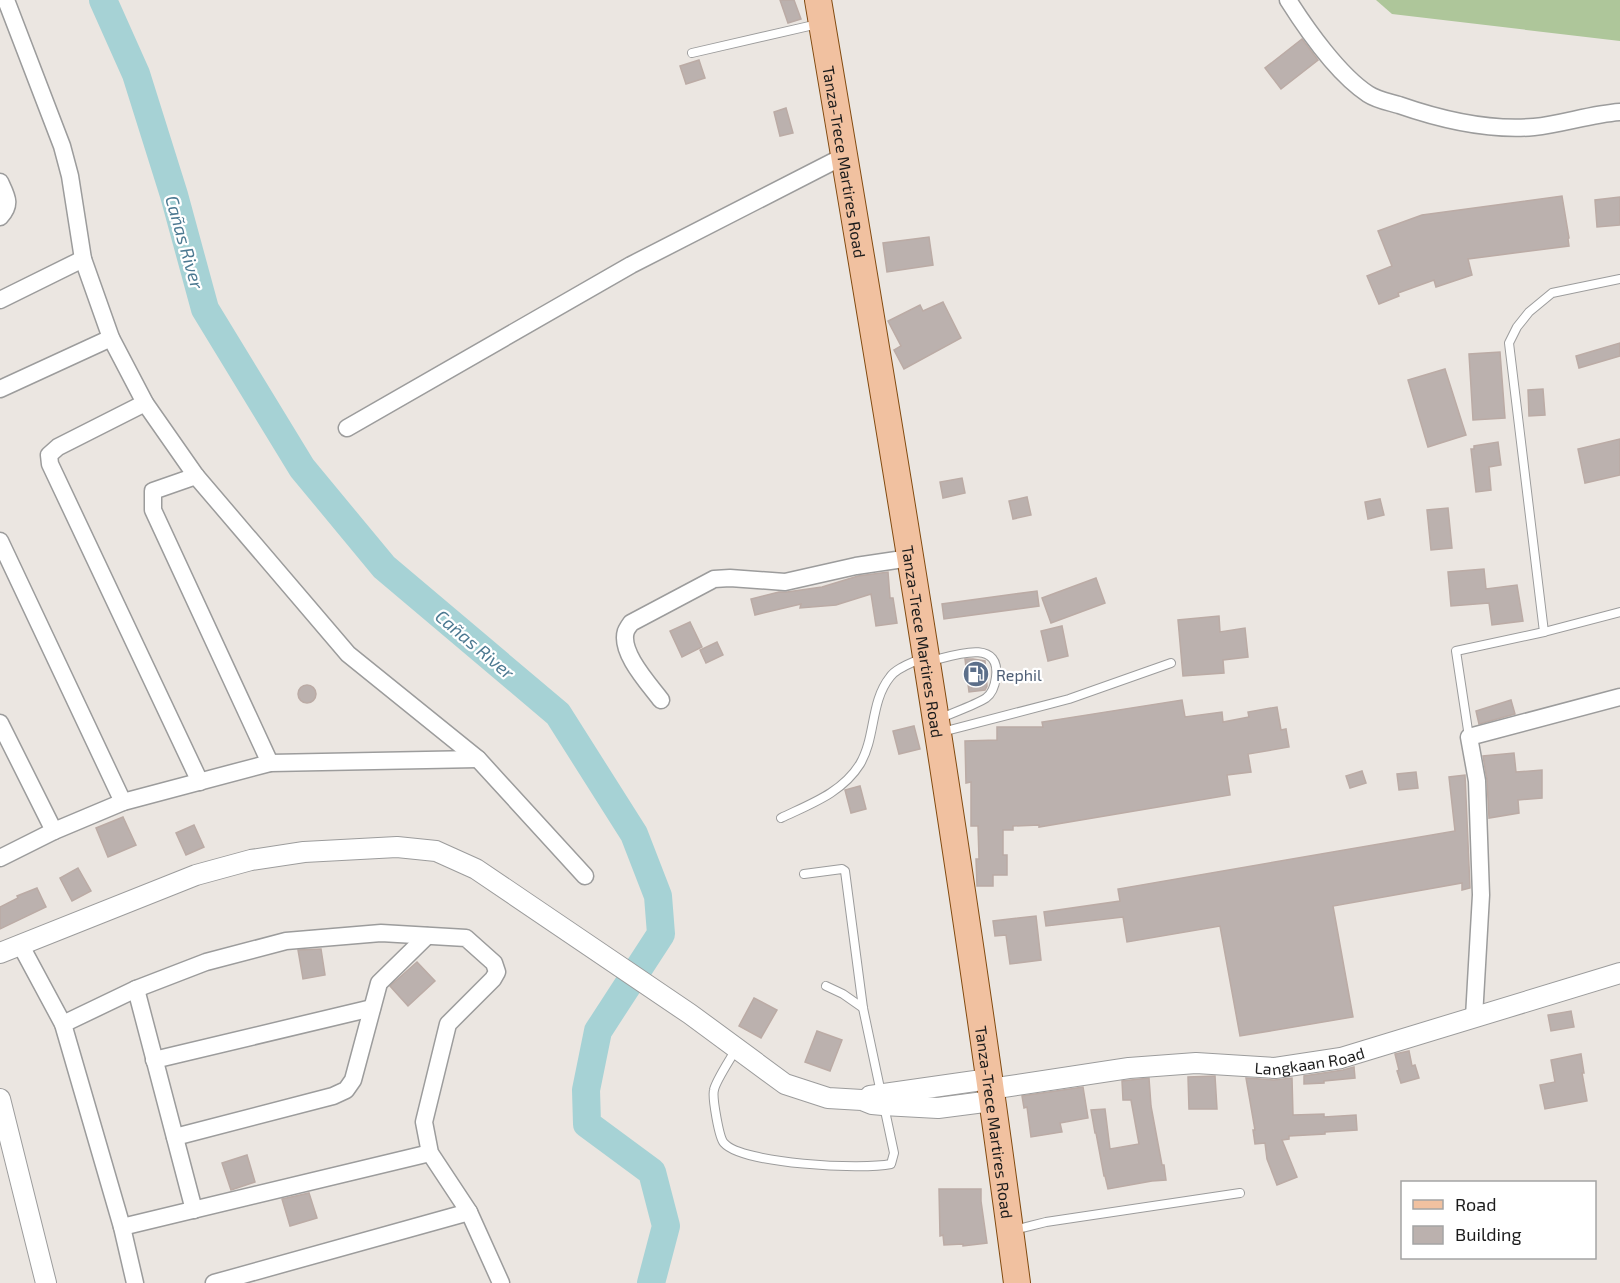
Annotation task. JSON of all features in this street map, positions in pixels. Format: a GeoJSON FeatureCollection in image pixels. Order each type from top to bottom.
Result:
{"type":"FeatureCollection","features":[{"type":"Feature","properties":{"kind":"main road","name":"Tanza-Trece Martires Road"},"geometry":{"type":"LineString","coordinates":[[820,12],[926,659],[1017,1283]]}},
{"type":"Feature","properties":{"kind":"street"},"geometry":{"type":"LineString","coordinates":[[6,0],[7,17],[62,146],[70,176],[83,259],[111,338],[146,403],[196,476],[348,654],[478,759],[585,876]]}},
{"type":"Feature","properties":{"kind":"street"},"geometry":{"type":"LineString","coordinates":[[1288,0],[1305,26],[1346,76],[1370,95],[1400,106],[1431,116],[1495,128],[1535,127],[1600,113],[1620,112]]}},
{"type":"Feature","properties":{"kind":"street"},"geometry":{"type":"LineString","coordinates":[[347,428],[631,265],[844,156]]}},
{"type":"Feature","properties":{"kind":"street"},"geometry":{"type":"LineString","coordinates":[[0,182],[8,204],[7,210],[0,217]]}},
{"type":"Feature","properties":{"kind":"street"},"geometry":{"type":"LineString","coordinates":[[0,300],[83,259]]}},
{"type":"Feature","properties":{"kind":"street"},"geometry":{"type":"LineString","coordinates":[[0,389],[111,338]]}},
{"type":"Feature","properties":{"kind":"street"},"geometry":{"type":"LineString","coordinates":[[146,403],[58,447],[50,455],[50,464],[200,782]]}},
{"type":"Feature","properties":{"kind":"street"},"geometry":{"type":"LineString","coordinates":[[196,476],[153,491],[153,510],[270,763]]}},
{"type":"Feature","properties":{"kind":"street"},"geometry":{"type":"LineString","coordinates":[[0,541],[123,802]]}},
{"type":"Feature","properties":{"kind":"street"},"geometry":{"type":"LineString","coordinates":[[661,700],[629,658],[625,641],[626,631],[632,623],[714,579],[785,582],[856,566],[910,558]]}},
{"type":"Feature","properties":{"kind":"street"},"geometry":{"type":"LineString","coordinates":[[1474,1017],[1481,895],[1477,782],[1469,737],[1620,697]]}},
{"type":"Feature","properties":{"kind":"street"},"geometry":{"type":"LineString","coordinates":[[0,723],[54,831]]}},
{"type":"Feature","properties":{"kind":"street"},"geometry":{"type":"LineString","coordinates":[[0,858],[54,831],[123,802],[270,763],[478,759]]}},
{"type":"Feature","properties":{"kind":"street"},"geometry":{"type":"LineString","coordinates":[[0,953],[196,875],[251,860],[304,852],[397,847],[436,851],[476,869],[690,1014],[785,1084],[828,1098],[862,1100],[872,1104],[954,1084],[990,1090]]}},
{"type":"Feature","properties":{"kind":"street"},"geometry":{"type":"LineString","coordinates":[[63,1024],[136,989],[206,962],[286,941],[381,933],[466,938],[494,963],[497,972],[494,979],[448,1024],[424,1122],[430,1153],[470,1212],[501,1283]]}},
{"type":"Feature","properties":{"kind":"street"},"geometry":{"type":"LineString","coordinates":[[175,1137],[333,1096],[346,1090],[353,1080],[379,983],[428,936]]}},
{"type":"Feature","properties":{"kind":"street"},"geometry":{"type":"LineString","coordinates":[[20,944],[63,1024],[122,1227],[135,1283]]}},
{"type":"Feature","properties":{"kind":"street","name":"Langkaan Road"},"geometry":{"type":"LineString","coordinates":[[990,1090],[1129,1068],[1196,1064],[1275,1068],[1341,1058],[1620,973]]}},
{"type":"Feature","properties":{"kind":"street"},"geometry":{"type":"LineString","coordinates":[[136,989],[194,1210]]}},
{"type":"Feature","properties":{"kind":"street"},"geometry":{"type":"LineString","coordinates":[[154,1060],[372,1008]]}},
{"type":"Feature","properties":{"kind":"street"},"geometry":{"type":"LineString","coordinates":[[954,1084],[958,1106]]}},
{"type":"Feature","properties":{"kind":"street"},"geometry":{"type":"LineString","coordinates":[[883,1100],[938,1108],[958,1106],[990,1090]]}},
{"type":"Feature","properties":{"kind":"street"},"geometry":{"type":"LineString","coordinates":[[0,1099],[46,1283]]}},
{"type":"Feature","properties":{"kind":"street"},"geometry":{"type":"LineString","coordinates":[[122,1227],[430,1153]]}},
{"type":"Feature","properties":{"kind":"street"},"geometry":{"type":"LineString","coordinates":[[214,1283],[470,1212]]}},
{"type":"Feature","properties":{"kind":"lane"},"geometry":{"type":"LineString","coordinates":[[692,53],[820,12]]}},
{"type":"Feature","properties":{"kind":"lane"},"geometry":{"type":"LineString","coordinates":[[1544,632],[1509,343],[1517,327],[1529,312],[1552,294],[1620,279]]}},
{"type":"Feature","properties":{"kind":"lane"},"geometry":{"type":"LineString","coordinates":[[1469,737],[1456,651],[1544,632],[1620,612]]}},
{"type":"Feature","properties":{"kind":"lane"},"geometry":{"type":"LineString","coordinates":[[781,818],[843,785],[859,765],[868,746],[877,701],[890,676],[926,659],[969,652],[983,652],[990,655],[997,671],[994,688],[987,697],[936,727]]}},
{"type":"Feature","properties":{"kind":"lane"},"geometry":{"type":"LineString","coordinates":[[936,727],[1069,699],[1171,663]]}},
{"type":"Feature","properties":{"kind":"lane"},"geometry":{"type":"LineString","coordinates":[[736,1049],[714,1090],[718,1125],[723,1143],[738,1153],[799,1164],[878,1167],[891,1164],[894,1153],[863,1008],[845,871],[842,869],[804,874]]}},
{"type":"Feature","properties":{"kind":"lane"},"geometry":{"type":"LineString","coordinates":[[826,986],[843,994],[863,1008]]}},
{"type":"Feature","properties":{"kind":"lane"},"geometry":{"type":"LineString","coordinates":[[1010,1230],[1046,1222],[1240,1193]]}},
{"type":"Feature","properties":{"kind":"green space"},"geometry":{"type":"Polygon","coordinates":[[[1376,0],[1620,0],[1620,41],[1392,14],[1376,0]]]}},
{"type":"Feature","properties":{"kind":"building"},"geometry":{"type":"Polygon","coordinates":[[[780,0],[794,0],[801,19],[788,23],[780,0]]]}},
{"type":"Feature","properties":{"kind":"building"},"geometry":{"type":"Polygon","coordinates":[[[1302,39],[1318,60],[1281,89],[1265,68],[1302,39]]]}},
{"type":"Feature","properties":{"kind":"building"},"geometry":{"type":"Polygon","coordinates":[[[699,60],[705,78],[686,84],[680,66],[699,60]]]}},
{"type":"Feature","properties":{"kind":"building"},"geometry":{"type":"Polygon","coordinates":[[[786,108],[793,133],[780,136],[774,112],[786,108]]]}},
{"type":"Feature","properties":{"kind":"building"},"geometry":{"type":"Polygon","coordinates":[[[1562,196],[1569,246],[1468,259],[1472,275],[1436,287],[1434,280],[1398,293],[1399,296],[1379,304],[1367,276],[1392,266],[1378,231],[1422,215],[1562,196]]]}},
{"type":"Feature","properties":{"kind":"building"},"geometry":{"type":"Polygon","coordinates":[[[1620,197],[1620,225],[1597,227],[1595,200],[1620,197]]]}},
{"type":"Feature","properties":{"kind":"building"},"geometry":{"type":"Polygon","coordinates":[[[929,237],[933,265],[887,272],[883,243],[929,237]]]}},
{"type":"Feature","properties":{"kind":"building"},"geometry":{"type":"Polygon","coordinates":[[[943,302],[961,338],[904,369],[894,350],[901,346],[888,321],[920,305],[923,311],[943,302]]]}},
{"type":"Feature","properties":{"kind":"building"},"geometry":{"type":"Polygon","coordinates":[[[1620,343],[1620,356],[1579,368],[1576,356],[1620,343]]]}},
{"type":"Feature","properties":{"kind":"building"},"geometry":{"type":"Polygon","coordinates":[[[1500,352],[1505,418],[1473,420],[1469,354],[1500,352]]]}},
{"type":"Feature","properties":{"kind":"building"},"geometry":{"type":"Polygon","coordinates":[[[1445,369],[1466,435],[1428,447],[1408,380],[1445,369]]]}},
{"type":"Feature","properties":{"kind":"building"},"geometry":{"type":"Polygon","coordinates":[[[1543,389],[1545,415],[1529,416],[1528,390],[1543,389]]]}},
{"type":"Feature","properties":{"kind":"building"},"geometry":{"type":"Polygon","coordinates":[[[1620,439],[1620,475],[1585,483],[1578,449],[1620,439]]]}},
{"type":"Feature","properties":{"kind":"building"},"geometry":{"type":"Polygon","coordinates":[[[1498,442],[1501,465],[1489,467],[1491,490],[1476,492],[1471,449],[1474,449],[1474,446],[1498,442]]]}},
{"type":"Feature","properties":{"kind":"building"},"geometry":{"type":"Polygon","coordinates":[[[962,478],[965,493],[943,498],[940,482],[962,478]]]}},
{"type":"Feature","properties":{"kind":"building"},"geometry":{"type":"Polygon","coordinates":[[[1027,497],[1031,515],[1013,519],[1009,501],[1027,497]]]}},
{"type":"Feature","properties":{"kind":"building"},"geometry":{"type":"Polygon","coordinates":[[[1380,499],[1384,515],[1368,519],[1365,502],[1380,499]]]}},
{"type":"Feature","properties":{"kind":"building"},"geometry":{"type":"Polygon","coordinates":[[[1448,508],[1452,548],[1431,550],[1427,510],[1448,508]]]}},
{"type":"Feature","properties":{"kind":"building"},"geometry":{"type":"Polygon","coordinates":[[[1484,569],[1486,589],[1517,585],[1523,621],[1492,625],[1489,603],[1451,606],[1448,572],[1484,569]]]}},
{"type":"Feature","properties":{"kind":"building"},"geometry":{"type":"Polygon","coordinates":[[[888,572],[890,598],[893,598],[897,623],[876,626],[871,594],[836,605],[800,608],[801,604],[755,615],[751,599],[779,592],[822,587],[858,576],[888,572]]]}},
{"type":"Feature","properties":{"kind":"building"},"geometry":{"type":"Polygon","coordinates":[[[1096,578],[1105,603],[1051,623],[1042,598],[1096,578]]]}},
{"type":"Feature","properties":{"kind":"building"},"geometry":{"type":"Polygon","coordinates":[[[1037,591],[1039,606],[944,619],[942,604],[1037,591]]]}},
{"type":"Feature","properties":{"kind":"building"},"geometry":{"type":"Polygon","coordinates":[[[1219,616],[1220,632],[1245,628],[1248,657],[1223,660],[1224,673],[1183,676],[1178,620],[1219,616]]]}},
{"type":"Feature","properties":{"kind":"building"},"geometry":{"type":"Polygon","coordinates":[[[690,622],[702,647],[682,657],[670,631],[690,622]]]}},
{"type":"Feature","properties":{"kind":"building"},"geometry":{"type":"Polygon","coordinates":[[[1062,626],[1068,656],[1048,661],[1041,631],[1062,626]]]}},
{"type":"Feature","properties":{"kind":"building"},"geometry":{"type":"Polygon","coordinates":[[[717,642],[723,655],[706,663],[700,650],[717,642]]]}},
{"type":"Feature","properties":{"kind":"building","name":"Rephil"},"geometry":{"type":"Polygon","coordinates":[[[965,659],[985,661],[987,686],[985,690],[969,692],[965,659]]]}},
{"type":"Feature","properties":{"kind":"building"},"geometry":{"type":"Polygon","coordinates":[[[307,685],[313,688],[316,694],[313,700],[307,703],[301,700],[298,694],[301,688],[307,685]]]}},
{"type":"Feature","properties":{"kind":"building"},"geometry":{"type":"Polygon","coordinates":[[[1182,700],[1185,717],[1222,712],[1223,722],[1249,717],[1248,712],[1277,707],[1281,730],[1286,729],[1289,747],[1248,754],[1251,772],[1227,775],[1230,795],[1039,827],[1039,825],[1013,826],[1013,830],[1003,830],[1003,855],[1007,855],[1007,875],[993,875],[993,886],[977,886],[978,826],[971,826],[971,782],[966,783],[965,741],[997,740],[997,727],[1043,727],[1042,722],[1182,700]]]}},
{"type":"Feature","properties":{"kind":"building"},"geometry":{"type":"Polygon","coordinates":[[[1511,700],[1515,714],[1479,724],[1476,711],[1511,700]]]}},
{"type":"Feature","properties":{"kind":"building"},"geometry":{"type":"Polygon","coordinates":[[[914,726],[920,749],[899,754],[893,731],[914,726]]]}},
{"type":"Feature","properties":{"kind":"building"},"geometry":{"type":"Polygon","coordinates":[[[1514,753],[1516,772],[1542,770],[1542,798],[1518,800],[1519,813],[1489,818],[1483,756],[1514,753]]]}},
{"type":"Feature","properties":{"kind":"building"},"geometry":{"type":"Polygon","coordinates":[[[1362,771],[1366,783],[1350,788],[1346,776],[1362,771]]]}},
{"type":"Feature","properties":{"kind":"building"},"geometry":{"type":"Polygon","coordinates":[[[1416,772],[1418,788],[1399,790],[1397,774],[1416,772]]]}},
{"type":"Feature","properties":{"kind":"building"},"geometry":{"type":"Polygon","coordinates":[[[1465,775],[1470,888],[1462,890],[1462,883],[1333,906],[1353,1017],[1240,1036],[1220,926],[1127,942],[1123,917],[1046,926],[1044,912],[1120,901],[1118,889],[1455,831],[1449,777],[1465,775]]]}},
{"type":"Feature","properties":{"kind":"building"},"geometry":{"type":"Polygon","coordinates":[[[860,786],[866,809],[851,813],[845,790],[860,786]]]}},
{"type":"Feature","properties":{"kind":"building"},"geometry":{"type":"Polygon","coordinates":[[[123,817],[136,845],[108,857],[96,828],[123,817]]]}},
{"type":"Feature","properties":{"kind":"building"},"geometry":{"type":"Polygon","coordinates":[[[194,825],[204,847],[186,855],[176,833],[194,825]]]}},
{"type":"Feature","properties":{"kind":"building"},"geometry":{"type":"Polygon","coordinates":[[[78,868],[91,891],[72,901],[60,878],[78,868]]]}},
{"type":"Feature","properties":{"kind":"building"},"geometry":{"type":"Polygon","coordinates":[[[37,888],[46,907],[0,929],[0,907],[18,898],[17,896],[37,888]]]}},
{"type":"Feature","properties":{"kind":"building"},"geometry":{"type":"Polygon","coordinates":[[[1036,916],[1041,960],[1010,964],[1006,935],[995,936],[993,921],[1036,916]]]}},
{"type":"Feature","properties":{"kind":"building"},"geometry":{"type":"Polygon","coordinates":[[[321,949],[325,975],[303,979],[298,950],[321,949]]]}},
{"type":"Feature","properties":{"kind":"building"},"geometry":{"type":"Polygon","coordinates":[[[417,962],[435,981],[408,1006],[390,986],[417,962]]]}},
{"type":"Feature","properties":{"kind":"building"},"geometry":{"type":"Polygon","coordinates":[[[754,998],[777,1010],[761,1038],[739,1026],[754,998]]]}},
{"type":"Feature","properties":{"kind":"building"},"geometry":{"type":"Polygon","coordinates":[[[1571,1011],[1574,1027],[1551,1031],[1548,1015],[1571,1011]]]}},
{"type":"Feature","properties":{"kind":"building"},"geometry":{"type":"Polygon","coordinates":[[[817,1031],[842,1040],[830,1071],[805,1062],[817,1031]]]}},
{"type":"Feature","properties":{"kind":"building"},"geometry":{"type":"Polygon","coordinates":[[[1409,1051],[1412,1066],[1415,1065],[1419,1078],[1401,1083],[1395,1054],[1409,1051]]]}},
{"type":"Feature","properties":{"kind":"building"},"geometry":{"type":"Polygon","coordinates":[[[1581,1054],[1587,1101],[1545,1109],[1540,1085],[1555,1082],[1551,1060],[1581,1054]]]}},
{"type":"Feature","properties":{"kind":"building"},"geometry":{"type":"Polygon","coordinates":[[[1354,1067],[1355,1078],[1304,1084],[1304,1076],[1354,1067]]]}},
{"type":"Feature","properties":{"kind":"building"},"geometry":{"type":"Polygon","coordinates":[[[1215,1076],[1217,1109],[1189,1109],[1188,1077],[1215,1076]]]}},
{"type":"Feature","properties":{"kind":"building"},"geometry":{"type":"Polygon","coordinates":[[[1149,1078],[1151,1106],[1166,1180],[1108,1189],[1091,1110],[1105,1109],[1110,1149],[1139,1144],[1131,1100],[1123,1100],[1122,1081],[1149,1078]]]}},
{"type":"Feature","properties":{"kind":"building"},"geometry":{"type":"Polygon","coordinates":[[[1246,1078],[1274,1080],[1292,1078],[1293,1115],[1324,1114],[1324,1117],[1356,1115],[1357,1130],[1289,1136],[1289,1139],[1282,1140],[1297,1177],[1277,1185],[1267,1159],[1265,1143],[1255,1144],[1253,1130],[1255,1130],[1246,1078]]]}},
{"type":"Feature","properties":{"kind":"building"},"geometry":{"type":"Polygon","coordinates":[[[1083,1087],[1088,1118],[1060,1123],[1062,1132],[1031,1137],[1027,1107],[1024,1108],[1022,1096],[1083,1087]]]}},
{"type":"Feature","properties":{"kind":"building"},"geometry":{"type":"Polygon","coordinates":[[[247,1155],[255,1182],[231,1190],[222,1163],[247,1155]]]}},
{"type":"Feature","properties":{"kind":"building"},"geometry":{"type":"Polygon","coordinates":[[[939,1189],[981,1189],[987,1243],[963,1246],[963,1244],[944,1245],[943,1235],[940,1236],[939,1189]]]}},
{"type":"Feature","properties":{"kind":"building"},"geometry":{"type":"Polygon","coordinates":[[[309,1193],[317,1218],[290,1226],[282,1199],[309,1193]]]}},
{"type":"Feature","properties":{"kind":"waterway","name":"Cañas River"},"geometry":{"type":"LineString","coordinates":[[103,0],[136,74],[174,195],[205,309],[302,468],[384,567],[558,714],[634,834],[658,896],[661,934],[598,1031],[586,1090],[587,1124],[652,1172],[666,1226],[651,1283]]}},
{"type":"Feature","properties":{"kind":"place","name":"Rephil"},"geometry":{"type":"Point","coordinates":[976,674]}}]}
